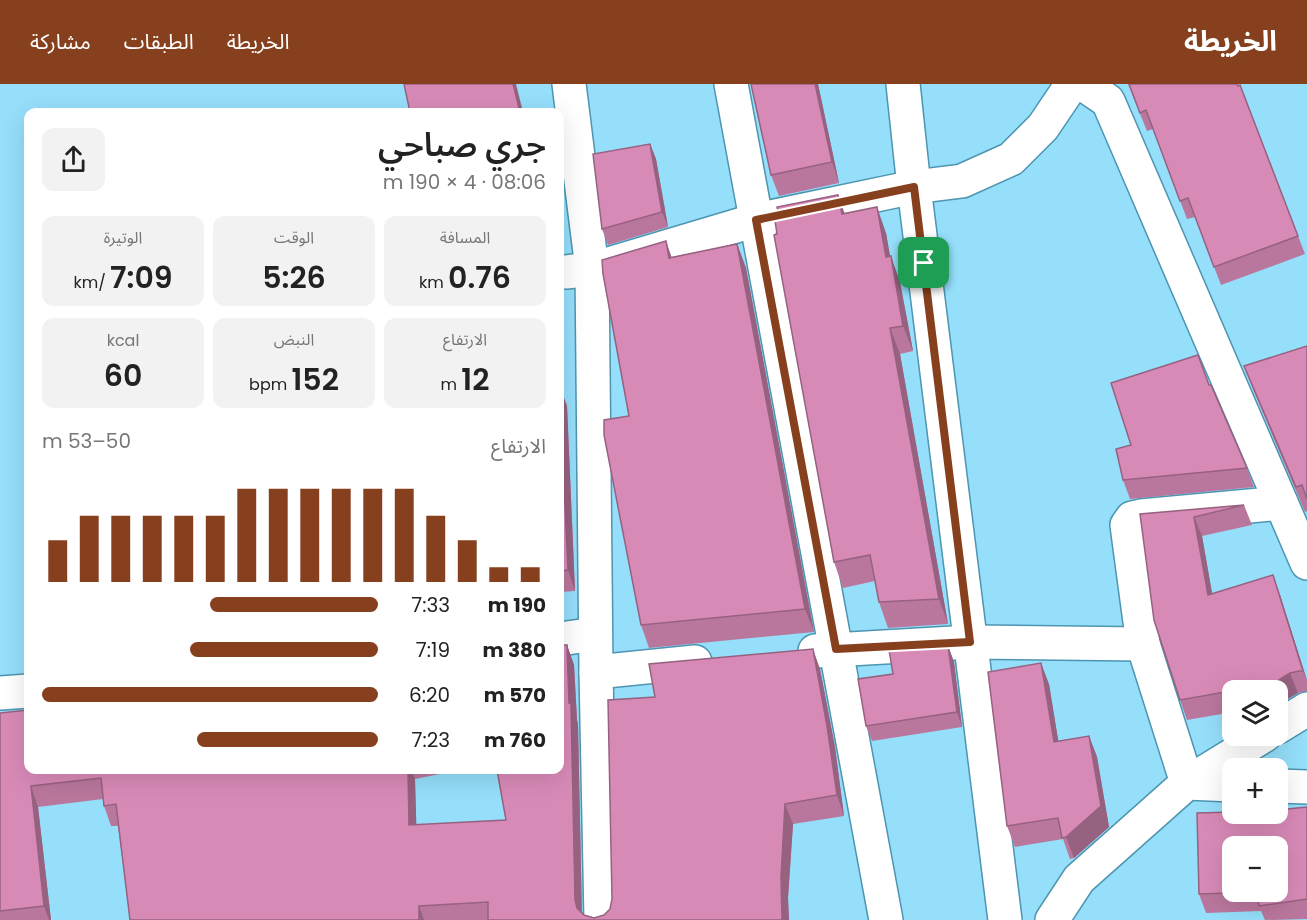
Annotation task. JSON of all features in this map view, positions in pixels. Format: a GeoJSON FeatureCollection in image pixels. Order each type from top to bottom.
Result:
{"type":"FeatureCollection","features":[{"type":"Feature","properties":{"kind":"street"},"geometry":{"type":"LineString","coordinates":[[568,84],[579,270],[595,634],[601,920]]}},
{"type":"Feature","properties":{"kind":"street"},"geometry":{"type":"LineString","coordinates":[[731,84],[886,920]]}},
{"type":"Feature","properties":{"kind":"street"},"geometry":{"type":"LineString","coordinates":[[903,84],[1005,920]]}},
{"type":"Feature","properties":{"kind":"street"},"geometry":{"type":"LineString","coordinates":[[579,270],[756,220],[914,187],[962,181],[1011,159],[1043,127],[1072,84]]}},
{"type":"Feature","properties":{"kind":"street"},"geometry":{"type":"LineString","coordinates":[[1083,84],[1108,101],[1307,563]]}},
{"type":"Feature","properties":{"kind":"street"},"geometry":{"type":"LineString","coordinates":[[1186,783],[1143,644],[1127,525],[1132,518],[1281,503]]}},
{"type":"Feature","properties":{"kind":"street"},"geometry":{"type":"LineString","coordinates":[[564,638],[595,634]]}},
{"type":"Feature","properties":{"kind":"street"},"geometry":{"type":"LineString","coordinates":[[790,653],[970,642],[1143,644]]}},
{"type":"Feature","properties":{"kind":"street"},"geometry":{"type":"LineString","coordinates":[[596,672],[722,660]]}},
{"type":"Feature","properties":{"kind":"street"},"geometry":{"type":"LineString","coordinates":[[0,693],[24,691]]}},
{"type":"Feature","properties":{"kind":"street"},"geometry":{"type":"LineString","coordinates":[[1288,721],[1307,709]]}},
{"type":"Feature","properties":{"kind":"street"},"geometry":{"type":"LineString","coordinates":[[1052,920],[1078,879],[1186,783],[1247,746]]}},
{"type":"Feature","properties":{"kind":"street"},"geometry":{"type":"LineString","coordinates":[[1186,783],[1222,784]]}},
{"type":"Feature","properties":{"kind":"street"},"geometry":{"type":"LineString","coordinates":[[1288,786],[1307,787]]}},
{"type":"Feature","properties":{"kind":"building"},"geometry":{"type":"Polygon","coordinates":[[[404,84],[513,84],[519,108],[409,108],[404,84]]]}},
{"type":"Feature","properties":{"kind":"building"},"geometry":{"type":"Polygon","coordinates":[[[751,84],[815,84],[832,162],[771,175],[751,84]]]}},
{"type":"Feature","properties":{"kind":"building"},"geometry":{"type":"Polygon","coordinates":[[[1129,84],[1240,85],[1298,236],[1214,267],[1188,198],[1180,201],[1146,110],[1140,113],[1129,84]]]}},
{"type":"Feature","properties":{"kind":"building"},"geometry":{"type":"Polygon","coordinates":[[[650,144],[662,212],[602,229],[593,154],[650,144]]]}},
{"type":"Feature","properties":{"kind":"building"},"geometry":{"type":"Polygon","coordinates":[[[838,195],[842,214],[877,207],[886,257],[891,256],[903,326],[890,328],[939,599],[879,602],[870,555],[834,562],[774,235],[777,234],[775,221],[780,220],[777,207],[838,195]]]}},
{"type":"Feature","properties":{"kind":"building"},"geometry":{"type":"Polygon","coordinates":[[[666,241],[669,258],[737,244],[805,609],[641,625],[604,435],[604,420],[629,416],[602,260],[666,241]]]}},
{"type":"Feature","properties":{"kind":"building"},"geometry":{"type":"Polygon","coordinates":[[[1307,346],[1307,499],[1302,485],[1296,487],[1244,366],[1307,346]]]}},
{"type":"Feature","properties":{"kind":"building"},"geometry":{"type":"Polygon","coordinates":[[[1198,355],[1209,385],[1211,385],[1247,468],[1123,480],[1116,449],[1131,445],[1111,383],[1198,355]]]}},
{"type":"Feature","properties":{"kind":"building"},"geometry":{"type":"Polygon","coordinates":[[[564,484],[568,570],[564,570],[564,484]]]}},
{"type":"Feature","properties":{"kind":"building"},"geometry":{"type":"Polygon","coordinates":[[[1244,505],[1194,517],[1208,595],[1273,575],[1303,671],[1290,673],[1279,680],[1222,680],[1222,693],[1180,700],[1154,620],[1140,514],[1244,505]]]}},
{"type":"Feature","properties":{"kind":"building"},"geometry":{"type":"Polygon","coordinates":[[[564,645],[567,645],[569,703],[571,703],[575,900],[577,908],[584,915],[594,918],[604,915],[610,909],[612,899],[608,700],[655,697],[649,664],[813,649],[837,795],[785,804],[781,877],[782,920],[488,920],[488,902],[419,906],[419,920],[130,920],[116,804],[104,806],[101,778],[31,786],[44,906],[0,911],[0,713],[24,710],[24,774],[408,774],[409,825],[506,820],[498,774],[564,774],[564,645]]]}},
{"type":"Feature","properties":{"kind":"building"},"geometry":{"type":"Polygon","coordinates":[[[948,646],[957,712],[866,726],[858,679],[893,674],[889,650],[948,646]]]}},
{"type":"Feature","properties":{"kind":"building"},"geometry":{"type":"Polygon","coordinates":[[[1041,663],[1054,742],[1089,736],[1101,806],[1062,838],[1058,818],[1007,826],[988,672],[1041,663]]]}},
{"type":"Feature","properties":{"kind":"building"},"geometry":{"type":"Polygon","coordinates":[[[1307,807],[1307,899],[1288,902],[1288,836],[1222,836],[1222,893],[1199,894],[1197,813],[1222,812],[1222,824],[1288,824],[1288,809],[1307,807]]]}},
{"type":"Feature","properties":{"kind":"building"},"geometry":{"type":"Polygon","coordinates":[[[1258,902],[1286,902],[1259,906],[1258,902]]]}},
{"type":"Feature","properties":{"kind":"route"},"geometry":{"type":"LineString","coordinates":[[914,187],[924,263],[970,642],[836,649],[756,220],[914,187]]}}]}
